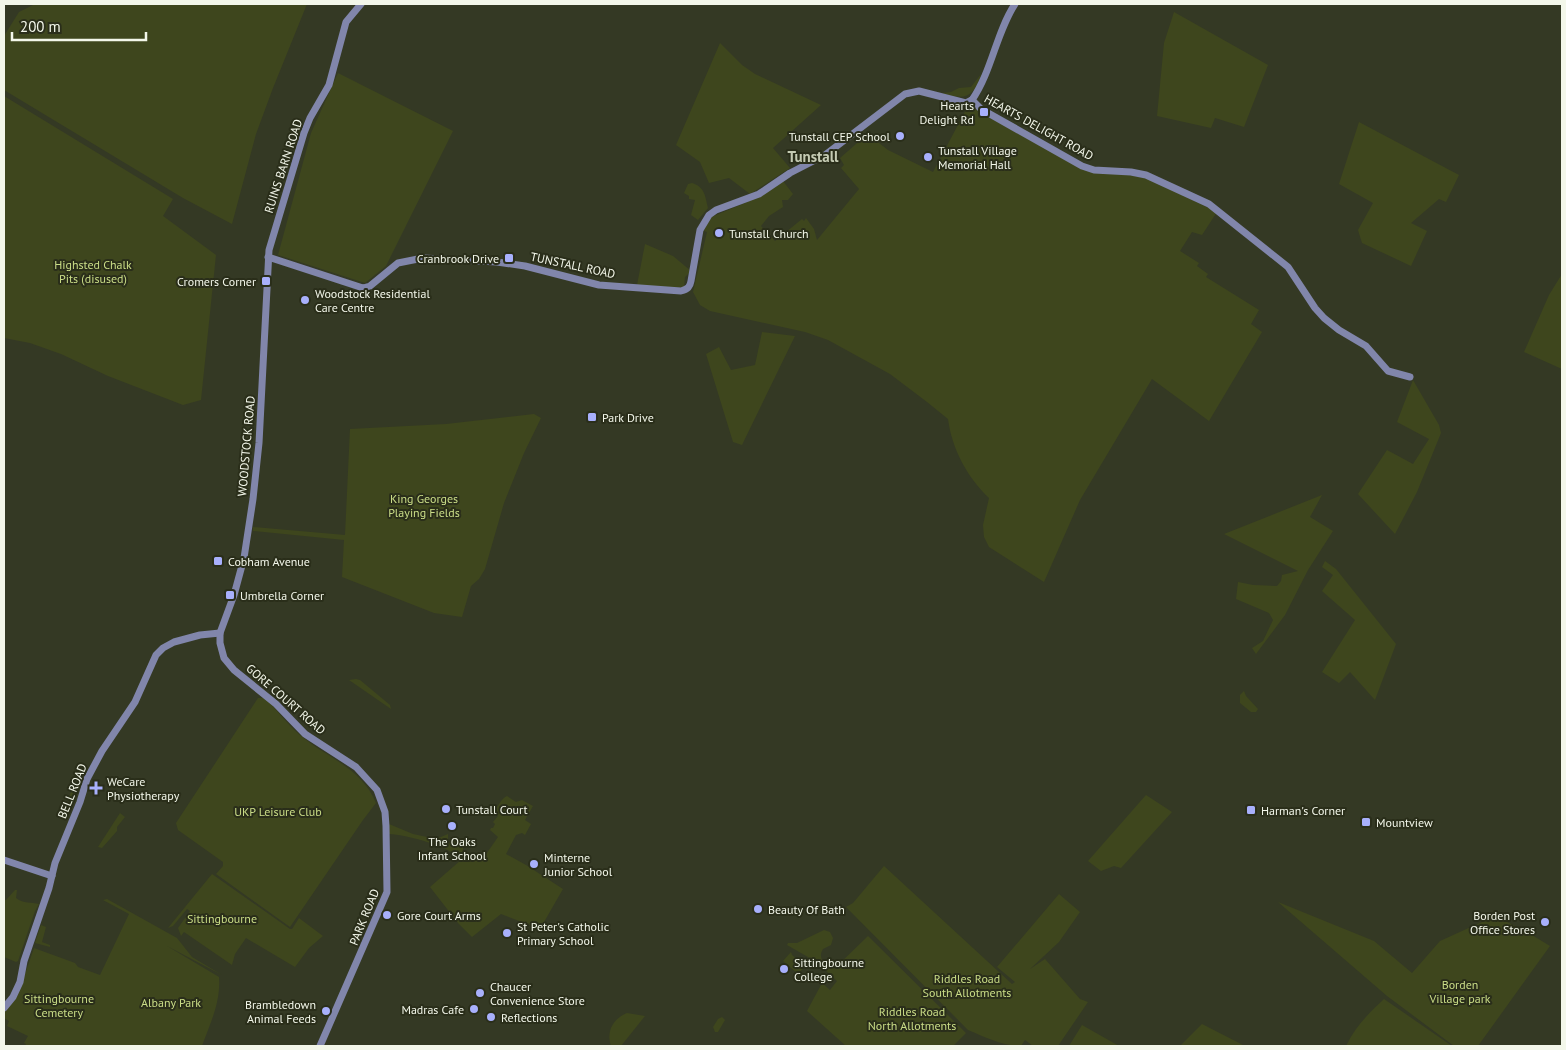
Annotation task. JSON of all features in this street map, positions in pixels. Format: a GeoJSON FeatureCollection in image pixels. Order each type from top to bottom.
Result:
{"type":"FeatureCollection","features":[{"type":"Feature","properties":{"kind":"street","name":"RUINS BARN ROAD"},"geometry":{"type":"LineString","coordinates":[[268,257],[304,134],[310,118],[329,84],[346,22],[361,4]]}},
{"type":"Feature","properties":{"kind":"street"},"geometry":{"type":"LineString","coordinates":[[972,100],[979,88],[1006,20],[1015,4]]}},
{"type":"Feature","properties":{"kind":"street","name":"TUNSTALL ROAD"},"geometry":{"type":"LineString","coordinates":[[268,257],[363,288],[370,286],[398,263],[423,258],[510,264],[610,286],[686,290],[689,288],[691,280],[700,230],[709,214],[758,194],[790,173],[825,155],[905,94],[919,91],[966,102],[972,100]]}},
{"type":"Feature","properties":{"kind":"street","name":"HEARTS DELIGHT ROAD"},"geometry":{"type":"LineString","coordinates":[[972,100],[981,108],[1082,166],[1094,170],[1131,172],[1146,175],[1210,204],[1288,267],[1315,308],[1328,321],[1366,346],[1388,371],[1410,377]]}},
{"type":"Feature","properties":{"kind":"street","name":"WOODSTOCK ROAD"},"geometry":{"type":"LineString","coordinates":[[220,633],[234,595],[244,558],[253,499],[260,424],[269,272],[268,257]]}},
{"type":"Feature","properties":{"kind":"street","name":"GORE COURT ROAD"},"geometry":{"type":"LineString","coordinates":[[220,633],[220,643],[224,658],[232,668],[276,704],[305,734],[356,767],[377,790]]}},
{"type":"Feature","properties":{"kind":"street","name":"BELL ROAD"},"geometry":{"type":"LineString","coordinates":[[4,1008],[13,997],[20,982],[24,961],[55,863],[80,802],[87,779],[98,757],[135,702],[156,655],[163,648],[174,642],[200,635],[220,633]]}},
{"type":"Feature","properties":{"kind":"street","name":"PARK ROAD"},"geometry":{"type":"LineString","coordinates":[[320,1046],[387,892],[388,868],[385,812],[377,790]]}},
{"type":"Feature","properties":{"kind":"street"},"geometry":{"type":"LineString","coordinates":[[4,860],[52,876]]}},
{"type":"Feature","properties":{"kind":"green space"},"geometry":{"type":"Polygon","coordinates":[[[35,4],[307,4],[256,134],[232,224],[183,198],[4,90],[4,36],[19,12],[35,4]]]}},
{"type":"Feature","properties":{"kind":"green space"},"geometry":{"type":"Polygon","coordinates":[[[1174,12],[1268,65],[1244,127],[1215,118],[1211,128],[1157,116],[1164,43],[1174,12]]]}},
{"type":"Feature","properties":{"kind":"green space"},"geometry":{"type":"Polygon","coordinates":[[[720,43],[742,65],[755,74],[821,105],[773,148],[790,168],[750,194],[729,178],[709,183],[700,162],[676,145],[720,43]]]}},
{"type":"Feature","properties":{"kind":"green space"},"geometry":{"type":"Polygon","coordinates":[[[338,73],[453,131],[386,266],[365,283],[278,255],[311,133],[338,73]]]}},
{"type":"Feature","properties":{"kind":"green space"},"geometry":{"type":"Polygon","coordinates":[[[981,74],[979,82],[968,95],[957,97],[942,93],[971,87],[981,74]]]}},
{"type":"Feature","properties":{"kind":"green space","name":"Highsted Chalk Pits (disused)"},"geometry":{"type":"Polygon","coordinates":[[[4,96],[173,199],[163,216],[216,255],[201,400],[183,405],[108,376],[61,354],[30,343],[4,338],[4,96]]]}},
{"type":"Feature","properties":{"kind":"green space"},"geometry":{"type":"Polygon","coordinates":[[[968,106],[1010,125],[1076,164],[1149,179],[1217,212],[1202,235],[1192,232],[1180,251],[1199,263],[1197,266],[1208,274],[1206,277],[1259,310],[1251,324],[1262,332],[1209,421],[1152,379],[1080,500],[1044,582],[989,547],[984,537],[983,525],[989,498],[967,472],[953,441],[948,419],[890,374],[828,340],[805,332],[710,311],[700,305],[693,292],[707,232],[704,231],[709,218],[745,203],[783,181],[793,194],[788,200],[782,200],[783,207],[769,216],[761,226],[775,241],[802,219],[804,221],[806,218],[814,229],[817,240],[859,189],[841,168],[844,165],[840,158],[864,137],[870,136],[888,150],[933,172],[968,106]]]}},
{"type":"Feature","properties":{"kind":"green space"},"geometry":{"type":"Polygon","coordinates":[[[1359,122],[1459,175],[1446,202],[1439,199],[1411,223],[1427,231],[1411,266],[1362,243],[1358,230],[1373,203],[1339,184],[1359,122]]]}},
{"type":"Feature","properties":{"kind":"green space"},"geometry":{"type":"Polygon","coordinates":[[[692,183],[702,190],[708,208],[698,220],[691,215],[695,200],[689,199],[689,196],[684,193],[688,184],[692,183]]]}},
{"type":"Feature","properties":{"kind":"green space"},"geometry":{"type":"Polygon","coordinates":[[[645,244],[673,256],[691,271],[685,277],[684,288],[637,285],[645,244]]]}},
{"type":"Feature","properties":{"kind":"green space"},"geometry":{"type":"Polygon","coordinates":[[[1562,274],[1562,369],[1524,352],[1549,295],[1562,274]]]}},
{"type":"Feature","properties":{"kind":"green space"},"geometry":{"type":"Polygon","coordinates":[[[762,332],[795,336],[742,445],[733,442],[706,354],[719,347],[731,370],[755,365],[762,332]]]}},
{"type":"Feature","properties":{"kind":"green space"},"geometry":{"type":"Polygon","coordinates":[[[1413,380],[1439,425],[1441,433],[1417,492],[1395,534],[1358,494],[1387,450],[1413,464],[1429,439],[1397,422],[1413,380]]]}},
{"type":"Feature","properties":{"kind":"green space","name":"King Georges Playing Fields"},"geometry":{"type":"Polygon","coordinates":[[[534,414],[541,418],[524,453],[504,503],[485,569],[479,579],[471,586],[462,617],[434,613],[342,577],[344,540],[253,531],[253,527],[345,535],[350,429],[446,424],[534,414]]]}},
{"type":"Feature","properties":{"kind":"green space"},"geometry":{"type":"Polygon","coordinates":[[[1322,495],[1310,517],[1333,531],[1308,570],[1285,615],[1256,654],[1252,648],[1263,641],[1273,620],[1269,613],[1236,599],[1238,582],[1277,586],[1281,581],[1282,575],[1298,571],[1224,534],[1322,495]]]}},
{"type":"Feature","properties":{"kind":"green space"},"geometry":{"type":"Polygon","coordinates":[[[1325,561],[1336,569],[1396,644],[1375,700],[1350,672],[1339,683],[1322,672],[1355,620],[1322,591],[1333,575],[1322,567],[1325,561]]]}},
{"type":"Feature","properties":{"kind":"green space"},"geometry":{"type":"Polygon","coordinates":[[[349,680],[360,680],[390,705],[391,709],[349,680]]]}},
{"type":"Feature","properties":{"kind":"green space"},"geometry":{"type":"Polygon","coordinates":[[[1244,691],[1258,709],[1256,712],[1251,712],[1240,703],[1240,695],[1244,691]]]}},
{"type":"Feature","properties":{"kind":"green space","name":"UKP Leisure Club"},"geometry":{"type":"Polygon","coordinates":[[[258,698],[265,698],[300,735],[353,772],[370,791],[376,803],[290,927],[216,874],[223,866],[223,862],[178,830],[176,823],[258,698]]]}},
{"type":"Feature","properties":{"kind":"green space"},"geometry":{"type":"Polygon","coordinates":[[[76,783],[79,787],[75,801],[68,798],[76,783]]]}},
{"type":"Feature","properties":{"kind":"green space"},"geometry":{"type":"Polygon","coordinates":[[[1146,795],[1172,812],[1121,868],[1114,866],[1101,871],[1088,861],[1146,795]]]}},
{"type":"Feature","properties":{"kind":"green space"},"geometry":{"type":"Polygon","coordinates":[[[507,796],[516,802],[522,800],[533,806],[525,820],[531,824],[525,835],[522,833],[516,835],[506,854],[563,889],[540,929],[501,914],[472,937],[458,923],[430,887],[461,860],[456,855],[439,846],[417,839],[389,834],[389,824],[413,834],[436,839],[448,834],[448,842],[458,841],[463,844],[463,852],[459,854],[482,860],[498,837],[490,830],[493,828],[495,824],[493,822],[498,816],[494,813],[501,801],[507,796]]]}},
{"type":"Feature","properties":{"kind":"green space"},"geometry":{"type":"Polygon","coordinates":[[[120,813],[125,817],[117,827],[117,831],[102,848],[98,847],[120,813]]]}},
{"type":"Feature","properties":{"kind":"green space","name":"Riddles Road South Allotments"},"geometry":{"type":"Polygon","coordinates":[[[884,866],[1012,984],[1015,982],[997,967],[1059,894],[1080,912],[1059,942],[1030,969],[1045,959],[1080,999],[1088,1002],[1058,1046],[1033,1046],[1025,1040],[1021,1046],[1007,1044],[994,1041],[968,1030],[846,907],[853,903],[884,866]]]}},
{"type":"Feature","properties":{"kind":"green space","name":"Sittingbourne"},"geometry":{"type":"Polygon","coordinates":[[[212,874],[290,929],[292,929],[299,918],[323,936],[309,948],[295,967],[246,938],[235,954],[232,965],[184,932],[181,936],[178,928],[190,911],[187,909],[173,926],[168,928],[212,874]]]}},
{"type":"Feature","properties":{"kind":"green space"},"geometry":{"type":"Polygon","coordinates":[[[17,890],[16,898],[19,900],[39,904],[16,962],[4,957],[4,900],[17,890]]]}},
{"type":"Feature","properties":{"kind":"green space"},"geometry":{"type":"Polygon","coordinates":[[[107,899],[177,938],[192,957],[222,975],[167,946],[219,977],[217,1004],[202,1046],[25,1046],[26,1044],[24,1043],[28,1036],[7,1026],[9,1021],[4,1018],[4,1008],[14,1001],[18,994],[34,948],[75,963],[78,967],[100,975],[129,914],[103,900],[107,899]]]}},
{"type":"Feature","properties":{"kind":"green space","name":"Borden Village park"},"geometry":{"type":"Polygon","coordinates":[[[1278,902],[1374,941],[1412,973],[1440,941],[1495,916],[1550,946],[1478,1046],[1454,1046],[1387,996],[1278,902]]]}},
{"type":"Feature","properties":{"kind":"green space"},"geometry":{"type":"Polygon","coordinates":[[[41,925],[46,927],[42,942],[50,945],[50,947],[35,943],[41,925]]]}},
{"type":"Feature","properties":{"kind":"green space"},"geometry":{"type":"Polygon","coordinates":[[[824,930],[830,932],[833,938],[831,945],[823,949],[821,954],[826,967],[821,967],[787,945],[788,943],[797,943],[824,930]]]}},
{"type":"Feature","properties":{"kind":"green space","name":"Riddles Road North Allotments"},"geometry":{"type":"Polygon","coordinates":[[[868,936],[966,1033],[953,1046],[846,1046],[807,1011],[822,983],[830,990],[837,981],[824,969],[832,966],[834,969],[868,936]]]}},
{"type":"Feature","properties":{"kind":"green space"},"geometry":{"type":"Polygon","coordinates":[[[791,952],[805,966],[798,974],[783,961],[791,952]]]}},
{"type":"Feature","properties":{"kind":"green space"},"geometry":{"type":"Polygon","coordinates":[[[1384,999],[1452,1046],[1346,1046],[1358,1026],[1384,999]]]}},
{"type":"Feature","properties":{"kind":"green space"},"geometry":{"type":"Polygon","coordinates":[[[627,1013],[645,1016],[621,1046],[611,1046],[609,1035],[612,1026],[614,1022],[627,1013]]]}},
{"type":"Feature","properties":{"kind":"green space"},"geometry":{"type":"Polygon","coordinates":[[[722,1017],[725,1020],[718,1032],[715,1032],[713,1027],[718,1019],[722,1017]]]}},
{"type":"Feature","properties":{"kind":"green space"},"geometry":{"type":"Polygon","coordinates":[[[1202,1024],[1245,1046],[1180,1046],[1202,1024]]]}},
{"type":"Feature","properties":{"kind":"green space"},"geometry":{"type":"Polygon","coordinates":[[[1082,1025],[1119,1046],[1069,1046],[1082,1025]]]}},
{"type":"Feature","properties":{"kind":"place","name":"Hearts Delight Rd"},"geometry":{"type":"Point","coordinates":[984,112]}},
{"type":"Feature","properties":{"kind":"place","name":"Tunstall CEP School"},"geometry":{"type":"Point","coordinates":[900,136]}},
{"type":"Feature","properties":{"kind":"place","name":"Tunstall Village Memorial Hall"},"geometry":{"type":"Point","coordinates":[928,157]}},
{"type":"Feature","properties":{"kind":"place","name":"Tunstall Church"},"geometry":{"type":"Point","coordinates":[719,233]}},
{"type":"Feature","properties":{"kind":"place","name":"Cranbrook Drive"},"geometry":{"type":"Point","coordinates":[509,258]}},
{"type":"Feature","properties":{"kind":"place","name":"Cromers Corner"},"geometry":{"type":"Point","coordinates":[266,281]}},
{"type":"Feature","properties":{"kind":"place","name":"Woodstock Residential Care Centre"},"geometry":{"type":"Point","coordinates":[305,300]}},
{"type":"Feature","properties":{"kind":"place","name":"Park Drive"},"geometry":{"type":"Point","coordinates":[592,417]}},
{"type":"Feature","properties":{"kind":"place","name":"Cobham Avenue"},"geometry":{"type":"Point","coordinates":[218,561]}},
{"type":"Feature","properties":{"kind":"place","name":"Umbrella Corner"},"geometry":{"type":"Point","coordinates":[230,595]}},
{"type":"Feature","properties":{"kind":"place","name":"WeCare Physiotherapy"},"geometry":{"type":"Point","coordinates":[96,788]}},
{"type":"Feature","properties":{"kind":"place","name":"Tunstall Court"},"geometry":{"type":"Point","coordinates":[446,809]}},
{"type":"Feature","properties":{"kind":"place","name":"Harman's Corner"},"geometry":{"type":"Point","coordinates":[1251,810]}},
{"type":"Feature","properties":{"kind":"place","name":"Mountview"},"geometry":{"type":"Point","coordinates":[1366,822]}},
{"type":"Feature","properties":{"kind":"place","name":"The Oaks Infant School"},"geometry":{"type":"Point","coordinates":[452,826]}},
{"type":"Feature","properties":{"kind":"place","name":"Minterne Junior School"},"geometry":{"type":"Point","coordinates":[534,864]}},
{"type":"Feature","properties":{"kind":"place","name":"Beauty Of Bath"},"geometry":{"type":"Point","coordinates":[758,909]}},
{"type":"Feature","properties":{"kind":"place","name":"Gore Court Arms"},"geometry":{"type":"Point","coordinates":[387,915]}},
{"type":"Feature","properties":{"kind":"place","name":"Borden Post Office Stores"},"geometry":{"type":"Point","coordinates":[1545,922]}},
{"type":"Feature","properties":{"kind":"place","name":"St Peter's Catholic Primary School"},"geometry":{"type":"Point","coordinates":[507,933]}},
{"type":"Feature","properties":{"kind":"place","name":"Sittingbourne College"},"geometry":{"type":"Point","coordinates":[784,969]}},
{"type":"Feature","properties":{"kind":"place","name":"Chaucer Convenience Store"},"geometry":{"type":"Point","coordinates":[480,993]}},
{"type":"Feature","properties":{"kind":"place","name":"Madras Cafe"},"geometry":{"type":"Point","coordinates":[474,1009]}},
{"type":"Feature","properties":{"kind":"place","name":"Brambledown Animal Feeds"},"geometry":{"type":"Point","coordinates":[326,1011]}},
{"type":"Feature","properties":{"kind":"place","name":"Reflections"},"geometry":{"type":"Point","coordinates":[491,1017]}},
{"type":"Feature","properties":{"kind":"district","name":"Tunstall"},"geometry":{"type":"Point","coordinates":[813,156]}},
{"type":"Feature","properties":{"kind":"park label","name":"Albany Park"},"geometry":{"type":"Point","coordinates":[171,1002]}},
{"type":"Feature","properties":{"kind":"park label","name":"Sittingbourne Cemetery"},"geometry":{"type":"Point","coordinates":[59,1005]}}]}
